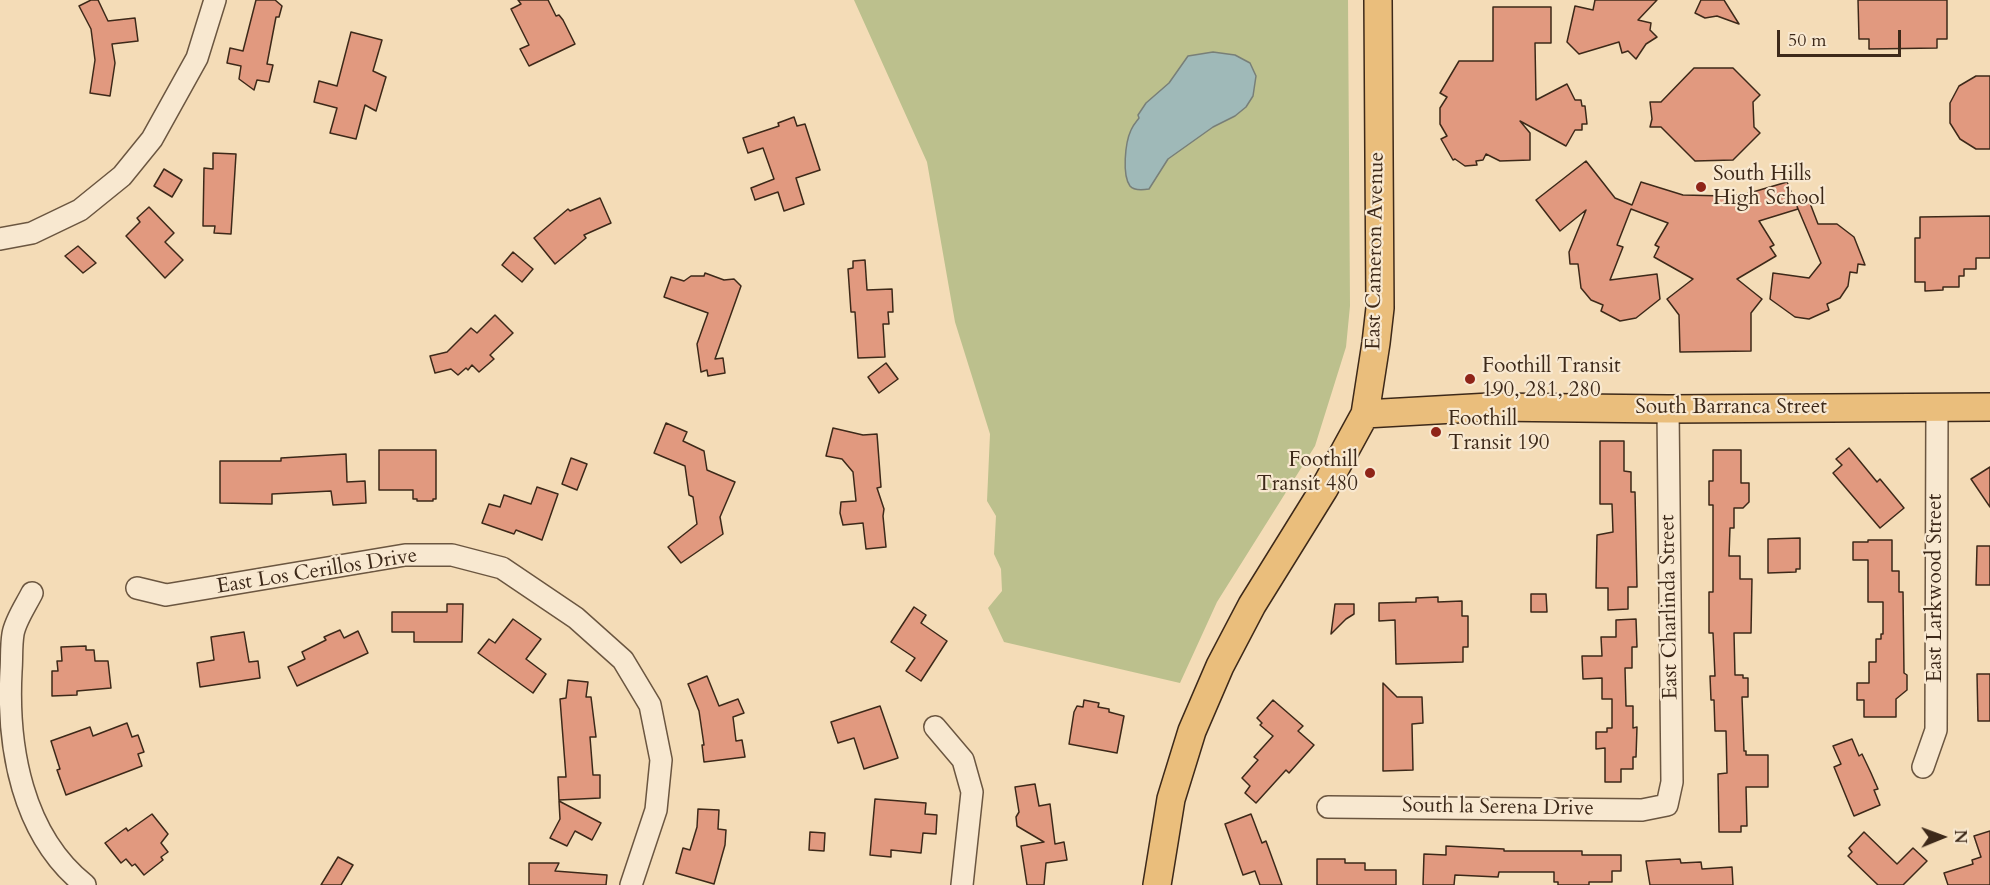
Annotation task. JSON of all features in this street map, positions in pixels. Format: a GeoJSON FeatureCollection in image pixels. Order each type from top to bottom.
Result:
{"type":"FeatureCollection","features":[{"type":"Feature","properties":{"kind":"main road","name":"East Cameron Avenue"},"geometry":{"type":"LineString","coordinates":[[1157,885],[1171,799],[1192,731],[1220,666],[1252,606],[1324,489],[1365,414],[1380,308],[1378,0]]}},
{"type":"Feature","properties":{"kind":"main road","name":"South Barranca Street"},"geometry":{"type":"LineString","coordinates":[[1365,414],[1490,407],[1668,409],[1990,406]]}},
{"type":"Feature","properties":{"kind":"street"},"geometry":{"type":"LineString","coordinates":[[0,239],[32,233],[80,210],[122,176],[152,139],[197,58],[215,0]]}},
{"type":"Feature","properties":{"kind":"street","name":"East Larkwood Street"},"geometry":{"type":"LineString","coordinates":[[1923,767],[1936,730],[1937,407]]}},
{"type":"Feature","properties":{"kind":"street","name":"East Charlinda Street"},"geometry":{"type":"LineString","coordinates":[[1667,805],[1672,782],[1668,409]]}},
{"type":"Feature","properties":{"kind":"street","name":"East Los Cerillos Drive"},"geometry":{"type":"LineString","coordinates":[[137,588],[166,595],[405,555],[452,555],[502,568],[576,618],[624,660],[650,705],[661,760],[656,810],[631,885]]}},
{"type":"Feature","properties":{"kind":"street"},"geometry":{"type":"LineString","coordinates":[[32,592],[13,632],[9,705],[18,772],[37,827],[70,873],[85,885]]}},
{"type":"Feature","properties":{"kind":"street"},"geometry":{"type":"LineString","coordinates":[[935,727],[963,760],[972,792],[962,885]]}},
{"type":"Feature","properties":{"kind":"street","name":"South la Serena Drive"},"geometry":{"type":"LineString","coordinates":[[1328,807],[1642,810],[1667,805]]}},
{"type":"Feature","properties":{"kind":"green space"},"geometry":{"type":"Polygon","coordinates":[[[854,0],[1348,0],[1350,306],[1346,347],[1315,446],[1217,602],[1180,683],[1004,642],[988,608],[1002,591],[1001,569],[994,554],[996,516],[987,501],[990,434],[955,322],[927,162],[854,0]]]}},
{"type":"Feature","properties":{"kind":"water"},"geometry":{"type":"Polygon","coordinates":[[[1213,52],[1235,55],[1250,63],[1256,76],[1253,96],[1246,107],[1235,116],[1213,127],[1168,159],[1149,189],[1132,188],[1126,174],[1126,151],[1129,136],[1139,118],[1138,115],[1146,103],[1169,83],[1188,56],[1213,52]]]}},
{"type":"Feature","properties":{"kind":"building"},"geometry":{"type":"Polygon","coordinates":[[[91,0],[98,0],[108,21],[135,18],[138,41],[112,44],[115,63],[110,96],[90,93],[95,60],[91,29],[79,6],[91,0]]]}},
{"type":"Feature","properties":{"kind":"building"},"geometry":{"type":"Polygon","coordinates":[[[256,0],[275,0],[282,6],[279,17],[276,17],[267,64],[273,65],[269,82],[257,80],[254,90],[239,79],[241,66],[227,63],[230,48],[243,51],[256,0]]]}},
{"type":"Feature","properties":{"kind":"building"},"geometry":{"type":"Polygon","coordinates":[[[518,0],[548,0],[556,16],[559,15],[563,20],[575,44],[529,66],[520,49],[529,45],[511,9],[521,4],[518,0]]]}},
{"type":"Feature","properties":{"kind":"building"},"geometry":{"type":"Polygon","coordinates":[[[1595,0],[1657,0],[1638,20],[1651,23],[1650,30],[1657,37],[1646,44],[1636,59],[1628,51],[1622,53],[1619,42],[1579,54],[1567,42],[1575,6],[1593,10],[1595,0]]]}},
{"type":"Feature","properties":{"kind":"building"},"geometry":{"type":"Polygon","coordinates":[[[1701,0],[1724,0],[1739,24],[1717,16],[1705,18],[1695,13],[1701,0]]]}},
{"type":"Feature","properties":{"kind":"building"},"geometry":{"type":"Polygon","coordinates":[[[1858,0],[1947,0],[1947,39],[1937,39],[1937,48],[1869,49],[1869,39],[1859,39],[1858,0]]]}},
{"type":"Feature","properties":{"kind":"building"},"geometry":{"type":"Polygon","coordinates":[[[1493,7],[1551,7],[1551,43],[1535,43],[1536,100],[1567,84],[1575,100],[1581,100],[1582,106],[1585,106],[1587,124],[1582,124],[1582,130],[1575,130],[1566,146],[1520,121],[1530,133],[1530,160],[1500,161],[1486,154],[1483,160],[1476,161],[1477,165],[1465,166],[1453,160],[1441,139],[1447,136],[1440,124],[1440,108],[1447,97],[1440,93],[1459,61],[1493,61],[1493,7]]]}},
{"type":"Feature","properties":{"kind":"building"},"geometry":{"type":"Polygon","coordinates":[[[351,32],[382,40],[373,71],[386,77],[376,111],[365,105],[356,139],[330,133],[337,108],[314,102],[319,81],[337,86],[351,32]]]}},
{"type":"Feature","properties":{"kind":"building"},"geometry":{"type":"Polygon","coordinates":[[[1694,68],[1733,68],[1760,95],[1753,102],[1754,127],[1760,133],[1733,160],[1695,161],[1661,127],[1650,127],[1652,119],[1650,102],[1661,102],[1694,68]]]}},
{"type":"Feature","properties":{"kind":"building"},"geometry":{"type":"Polygon","coordinates":[[[1976,76],[1990,76],[1990,149],[1976,149],[1960,139],[1950,123],[1950,103],[1959,86],[1976,76]]]}},
{"type":"Feature","properties":{"kind":"building"},"geometry":{"type":"Polygon","coordinates":[[[794,117],[797,126],[805,124],[820,170],[796,178],[804,204],[784,211],[778,192],[755,200],[751,188],[774,179],[763,148],[748,153],[743,138],[779,126],[778,123],[794,117]]]}},
{"type":"Feature","properties":{"kind":"building"},"geometry":{"type":"Polygon","coordinates":[[[213,153],[236,154],[231,234],[214,233],[215,226],[203,226],[204,168],[213,169],[213,153]]]}},
{"type":"Feature","properties":{"kind":"building"},"geometry":{"type":"Polygon","coordinates":[[[1586,161],[1615,198],[1632,205],[1641,182],[1683,195],[1725,196],[1746,194],[1787,182],[1796,203],[1808,198],[1818,224],[1837,224],[1854,237],[1865,265],[1858,264],[1857,273],[1850,272],[1848,286],[1840,298],[1827,304],[1829,310],[1809,319],[1795,317],[1770,299],[1773,273],[1809,278],[1821,263],[1796,204],[1798,209],[1759,221],[1774,245],[1770,247],[1776,256],[1737,279],[1762,299],[1751,313],[1751,351],[1680,352],[1679,315],[1667,299],[1693,279],[1654,257],[1659,247],[1655,245],[1668,223],[1631,209],[1617,245],[1623,247],[1610,280],[1657,274],[1660,299],[1636,318],[1620,321],[1601,311],[1603,305],[1591,300],[1581,288],[1578,264],[1570,264],[1569,252],[1586,210],[1560,231],[1536,200],[1586,161]]]}},
{"type":"Feature","properties":{"kind":"building"},"geometry":{"type":"Polygon","coordinates":[[[164,169],[182,180],[172,197],[154,186],[164,169]]]}},
{"type":"Feature","properties":{"kind":"building"},"geometry":{"type":"Polygon","coordinates":[[[600,198],[611,223],[584,235],[586,238],[555,264],[534,238],[568,209],[570,211],[600,198]]]}},
{"type":"Feature","properties":{"kind":"building"},"geometry":{"type":"Polygon","coordinates":[[[149,207],[174,233],[165,242],[183,260],[165,278],[126,236],[140,222],[137,218],[149,207]]]}},
{"type":"Feature","properties":{"kind":"building"},"geometry":{"type":"Polygon","coordinates":[[[1990,216],[1990,258],[1976,258],[1976,269],[1964,269],[1964,276],[1959,276],[1959,287],[1943,287],[1943,290],[1925,291],[1925,282],[1915,282],[1915,238],[1920,238],[1920,217],[1990,216]]]}},
{"type":"Feature","properties":{"kind":"building"},"geometry":{"type":"Polygon","coordinates":[[[78,246],[96,263],[83,273],[65,256],[78,246]]]}},
{"type":"Feature","properties":{"kind":"building"},"geometry":{"type":"Polygon","coordinates":[[[513,252],[533,269],[522,282],[502,265],[513,252]]]}},
{"type":"Feature","properties":{"kind":"building"},"geometry":{"type":"Polygon","coordinates":[[[865,260],[867,290],[892,289],[893,312],[888,312],[889,324],[883,324],[885,357],[858,358],[855,312],[851,312],[848,269],[853,268],[853,261],[865,260]]]}},
{"type":"Feature","properties":{"kind":"building"},"geometry":{"type":"Polygon","coordinates":[[[705,273],[724,280],[734,279],[741,286],[715,359],[723,358],[725,373],[708,376],[707,370],[701,372],[697,344],[708,313],[664,297],[671,277],[684,281],[691,276],[704,276],[705,273]]]}},
{"type":"Feature","properties":{"kind":"building"},"geometry":{"type":"Polygon","coordinates":[[[495,315],[513,333],[490,355],[494,359],[479,372],[472,365],[458,375],[451,369],[435,373],[430,356],[447,352],[471,328],[477,333],[495,315]]]}},
{"type":"Feature","properties":{"kind":"building"},"geometry":{"type":"Polygon","coordinates":[[[886,363],[898,379],[879,393],[868,377],[886,363]]]}},
{"type":"Feature","properties":{"kind":"building"},"geometry":{"type":"Polygon","coordinates":[[[666,423],[687,432],[683,441],[704,451],[707,470],[735,482],[720,517],[723,534],[681,563],[668,547],[697,524],[693,497],[689,495],[685,466],[654,453],[666,423]]]}},
{"type":"Feature","properties":{"kind":"building"},"geometry":{"type":"Polygon","coordinates":[[[833,428],[863,435],[877,434],[881,487],[877,488],[884,509],[886,547],[866,549],[863,523],[843,525],[840,513],[841,502],[856,501],[853,472],[842,459],[826,456],[833,428]]]}},
{"type":"Feature","properties":{"kind":"building"},"geometry":{"type":"Polygon","coordinates":[[[1600,441],[1624,441],[1624,471],[1631,472],[1631,492],[1635,492],[1637,587],[1628,587],[1628,609],[1608,610],[1608,588],[1596,588],[1597,535],[1613,532],[1612,504],[1600,504],[1600,441]]]}},
{"type":"Feature","properties":{"kind":"building"},"geometry":{"type":"Polygon","coordinates":[[[1849,448],[1877,482],[1880,479],[1904,508],[1880,528],[1833,473],[1842,465],[1836,459],[1849,448]]]}},
{"type":"Feature","properties":{"kind":"building"},"geometry":{"type":"Polygon","coordinates":[[[379,450],[436,450],[436,499],[417,501],[413,499],[413,490],[379,490],[379,450]]]}},
{"type":"Feature","properties":{"kind":"building"},"geometry":{"type":"Polygon","coordinates":[[[1713,450],[1741,450],[1741,483],[1749,483],[1749,502],[1743,508],[1734,508],[1734,528],[1730,528],[1729,556],[1740,556],[1740,579],[1752,579],[1751,633],[1734,633],[1735,675],[1748,678],[1748,697],[1742,697],[1744,751],[1746,755],[1768,755],[1768,787],[1746,787],[1747,826],[1741,826],[1741,832],[1719,832],[1718,774],[1727,773],[1726,731],[1715,731],[1714,700],[1711,700],[1710,676],[1715,676],[1713,633],[1709,633],[1709,592],[1713,592],[1713,505],[1709,505],[1709,481],[1713,481],[1713,450]]]}},
{"type":"Feature","properties":{"kind":"building"},"geometry":{"type":"Polygon","coordinates":[[[346,454],[347,482],[365,481],[366,503],[333,505],[331,491],[272,494],[272,504],[220,503],[220,461],[281,461],[281,458],[346,454]]]}},
{"type":"Feature","properties":{"kind":"building"},"geometry":{"type":"Polygon","coordinates":[[[571,458],[587,464],[577,490],[562,484],[571,458]]]}},
{"type":"Feature","properties":{"kind":"building"},"geometry":{"type":"Polygon","coordinates":[[[1990,467],[1990,507],[1971,479],[1990,467]]]}},
{"type":"Feature","properties":{"kind":"building"},"geometry":{"type":"Polygon","coordinates":[[[537,487],[558,494],[542,540],[516,530],[514,534],[482,523],[489,504],[500,507],[504,495],[531,504],[537,487]]]}},
{"type":"Feature","properties":{"kind":"building"},"geometry":{"type":"Polygon","coordinates":[[[1800,538],[1800,569],[1796,569],[1796,572],[1768,573],[1768,539],[1800,538]]]}},
{"type":"Feature","properties":{"kind":"building"},"geometry":{"type":"Polygon","coordinates":[[[1868,540],[1892,540],[1892,571],[1899,571],[1899,592],[1903,592],[1904,673],[1907,675],[1907,690],[1896,699],[1896,717],[1864,717],[1864,700],[1857,700],[1857,683],[1869,683],[1869,662],[1876,662],[1876,639],[1881,639],[1881,634],[1883,634],[1883,602],[1868,602],[1868,560],[1853,560],[1853,542],[1868,542],[1868,540]]]}},
{"type":"Feature","properties":{"kind":"building"},"geometry":{"type":"Polygon","coordinates":[[[1977,546],[1990,546],[1990,585],[1976,585],[1977,546]]]}},
{"type":"Feature","properties":{"kind":"building"},"geometry":{"type":"Polygon","coordinates":[[[1531,594],[1546,594],[1547,612],[1531,612],[1531,594]]]}},
{"type":"Feature","properties":{"kind":"building"},"geometry":{"type":"Polygon","coordinates":[[[1438,597],[1438,602],[1462,601],[1462,616],[1468,616],[1468,647],[1463,647],[1463,662],[1396,664],[1395,620],[1379,621],[1379,603],[1416,602],[1416,598],[1438,597]]]}},
{"type":"Feature","properties":{"kind":"building"},"geometry":{"type":"Polygon","coordinates":[[[447,604],[463,604],[462,642],[414,642],[414,632],[392,632],[392,612],[447,612],[447,604]]]}},
{"type":"Feature","properties":{"kind":"building"},"geometry":{"type":"Polygon","coordinates":[[[1335,604],[1354,604],[1354,614],[1331,634],[1335,604]]]}},
{"type":"Feature","properties":{"kind":"building"},"geometry":{"type":"Polygon","coordinates":[[[914,607],[926,615],[921,623],[947,641],[921,681],[906,671],[915,658],[891,642],[914,607]]]}},
{"type":"Feature","properties":{"kind":"building"},"geometry":{"type":"Polygon","coordinates":[[[513,619],[541,639],[526,659],[546,674],[533,693],[478,653],[489,639],[495,643],[513,619]]]}},
{"type":"Feature","properties":{"kind":"building"},"geometry":{"type":"Polygon","coordinates":[[[1636,619],[1637,647],[1632,647],[1632,668],[1625,668],[1626,706],[1633,706],[1633,728],[1637,727],[1636,757],[1633,757],[1633,769],[1621,769],[1621,782],[1605,782],[1605,748],[1596,749],[1596,732],[1607,732],[1607,728],[1612,728],[1612,699],[1602,699],[1602,678],[1583,679],[1582,656],[1602,656],[1601,637],[1616,637],[1616,620],[1636,619]]]}},
{"type":"Feature","properties":{"kind":"building"},"geometry":{"type":"Polygon","coordinates":[[[340,630],[344,638],[358,631],[368,653],[297,686],[288,667],[305,659],[302,652],[326,640],[324,637],[340,630]]]}},
{"type":"Feature","properties":{"kind":"building"},"geometry":{"type":"Polygon","coordinates":[[[244,632],[249,662],[258,661],[260,678],[200,687],[197,663],[214,660],[211,637],[244,632]]]}},
{"type":"Feature","properties":{"kind":"building"},"geometry":{"type":"Polygon","coordinates":[[[86,646],[86,650],[94,650],[95,661],[108,661],[111,688],[77,691],[77,695],[52,696],[52,671],[58,671],[57,661],[62,661],[61,647],[86,646]]]}},
{"type":"Feature","properties":{"kind":"building"},"geometry":{"type":"Polygon","coordinates":[[[1977,674],[1990,674],[1990,721],[1978,721],[1977,674]]]}},
{"type":"Feature","properties":{"kind":"building"},"geometry":{"type":"Polygon","coordinates":[[[707,676],[719,706],[738,699],[744,713],[733,717],[736,741],[742,740],[745,757],[704,762],[699,711],[688,684],[707,676]]]}},
{"type":"Feature","properties":{"kind":"building"},"geometry":{"type":"Polygon","coordinates":[[[568,680],[588,682],[586,697],[591,697],[596,737],[590,737],[593,775],[600,775],[600,798],[559,800],[558,777],[566,777],[560,699],[566,698],[568,680]]]}},
{"type":"Feature","properties":{"kind":"building"},"geometry":{"type":"Polygon","coordinates":[[[1383,683],[1397,697],[1422,697],[1423,723],[1412,724],[1413,770],[1383,771],[1383,683]]]}},
{"type":"Feature","properties":{"kind":"building"},"geometry":{"type":"Polygon","coordinates":[[[1084,700],[1099,703],[1098,707],[1124,716],[1117,753],[1069,744],[1074,712],[1077,706],[1083,707],[1084,700]]]}},
{"type":"Feature","properties":{"kind":"building"},"geometry":{"type":"Polygon","coordinates":[[[1273,700],[1303,726],[1298,731],[1314,745],[1289,773],[1286,770],[1256,803],[1245,793],[1250,786],[1242,778],[1258,760],[1254,757],[1273,736],[1260,725],[1262,723],[1257,718],[1273,700]]]}},
{"type":"Feature","properties":{"kind":"building"},"geometry":{"type":"Polygon","coordinates":[[[880,706],[898,758],[864,769],[854,738],[838,743],[831,722],[880,706]]]}},
{"type":"Feature","properties":{"kind":"building"},"geometry":{"type":"Polygon","coordinates":[[[127,723],[132,737],[138,735],[144,752],[138,754],[142,766],[66,795],[57,770],[60,769],[51,741],[90,727],[93,736],[127,723]]]}},
{"type":"Feature","properties":{"kind":"building"},"geometry":{"type":"Polygon","coordinates":[[[1852,739],[1859,756],[1862,754],[1878,789],[1874,790],[1880,805],[1854,816],[1834,767],[1841,764],[1833,746],[1852,739]]]}},
{"type":"Feature","properties":{"kind":"building"},"geometry":{"type":"Polygon","coordinates":[[[1035,784],[1039,806],[1050,804],[1055,844],[1064,842],[1067,860],[1046,863],[1044,885],[1027,885],[1021,846],[1044,842],[1017,826],[1016,817],[1019,812],[1015,787],[1035,784]]]}},
{"type":"Feature","properties":{"kind":"building"},"geometry":{"type":"Polygon","coordinates":[[[875,799],[926,803],[925,814],[937,815],[936,834],[923,833],[921,853],[891,850],[891,857],[870,855],[875,799]]]}},
{"type":"Feature","properties":{"kind":"building"},"geometry":{"type":"Polygon","coordinates":[[[559,801],[601,823],[592,840],[575,831],[567,846],[550,838],[560,819],[559,801]]]}},
{"type":"Feature","properties":{"kind":"building"},"geometry":{"type":"Polygon","coordinates":[[[698,809],[719,810],[718,829],[726,830],[725,845],[714,884],[676,873],[683,848],[690,850],[697,827],[698,809]]]}},
{"type":"Feature","properties":{"kind":"building"},"geometry":{"type":"Polygon","coordinates":[[[152,814],[168,834],[161,843],[168,852],[161,857],[163,860],[144,875],[135,864],[132,866],[126,859],[121,863],[105,843],[126,828],[128,831],[152,814]]]}},
{"type":"Feature","properties":{"kind":"building"},"geometry":{"type":"Polygon","coordinates":[[[1251,814],[1262,843],[1266,841],[1282,885],[1260,885],[1255,871],[1243,875],[1225,824],[1251,814]]]}},
{"type":"Feature","properties":{"kind":"building"},"geometry":{"type":"Polygon","coordinates":[[[1990,831],[1990,885],[1948,885],[1944,873],[1973,864],[1972,860],[1981,857],[1974,836],[1990,831]]]}},
{"type":"Feature","properties":{"kind":"building"},"geometry":{"type":"Polygon","coordinates":[[[810,832],[825,833],[824,851],[809,850],[810,832]]]}},
{"type":"Feature","properties":{"kind":"building"},"geometry":{"type":"Polygon","coordinates":[[[1864,832],[1897,864],[1913,848],[1927,861],[1903,885],[1878,885],[1848,856],[1852,852],[1849,848],[1864,832]]]}},
{"type":"Feature","properties":{"kind":"building"},"geometry":{"type":"Polygon","coordinates":[[[1446,846],[1504,849],[1504,851],[1582,851],[1582,855],[1621,855],[1621,871],[1612,871],[1612,882],[1589,882],[1589,885],[1558,885],[1558,882],[1554,882],[1554,872],[1499,872],[1498,877],[1455,875],[1454,885],[1423,885],[1424,854],[1446,855],[1446,846]]]}},
{"type":"Feature","properties":{"kind":"building"},"geometry":{"type":"Polygon","coordinates":[[[338,857],[353,865],[341,885],[321,885],[338,857]]]}},
{"type":"Feature","properties":{"kind":"building"},"geometry":{"type":"Polygon","coordinates":[[[1317,859],[1345,859],[1345,863],[1365,863],[1365,870],[1396,870],[1396,885],[1317,885],[1317,859]]]}},
{"type":"Feature","properties":{"kind":"building"},"geometry":{"type":"Polygon","coordinates":[[[1680,859],[1681,863],[1701,862],[1702,869],[1732,867],[1733,885],[1650,885],[1646,861],[1680,859]]]}},
{"type":"Feature","properties":{"kind":"building"},"geometry":{"type":"Polygon","coordinates":[[[529,863],[559,863],[555,871],[607,875],[606,885],[529,885],[529,863]]]}},
{"type":"Feature","properties":{"kind":"place","name":"South Hills High School"},"geometry":{"type":"Point","coordinates":[1701,187]}},
{"type":"Feature","properties":{"kind":"place","name":"Foothill Transit 190, 281, 280"},"geometry":{"type":"Point","coordinates":[1470,379]}},
{"type":"Feature","properties":{"kind":"place","name":"Foothill Transit 190"},"geometry":{"type":"Point","coordinates":[1436,432]}},
{"type":"Feature","properties":{"kind":"place","name":"Foothill Transit 480"},"geometry":{"type":"Point","coordinates":[1370,473]}}]}
